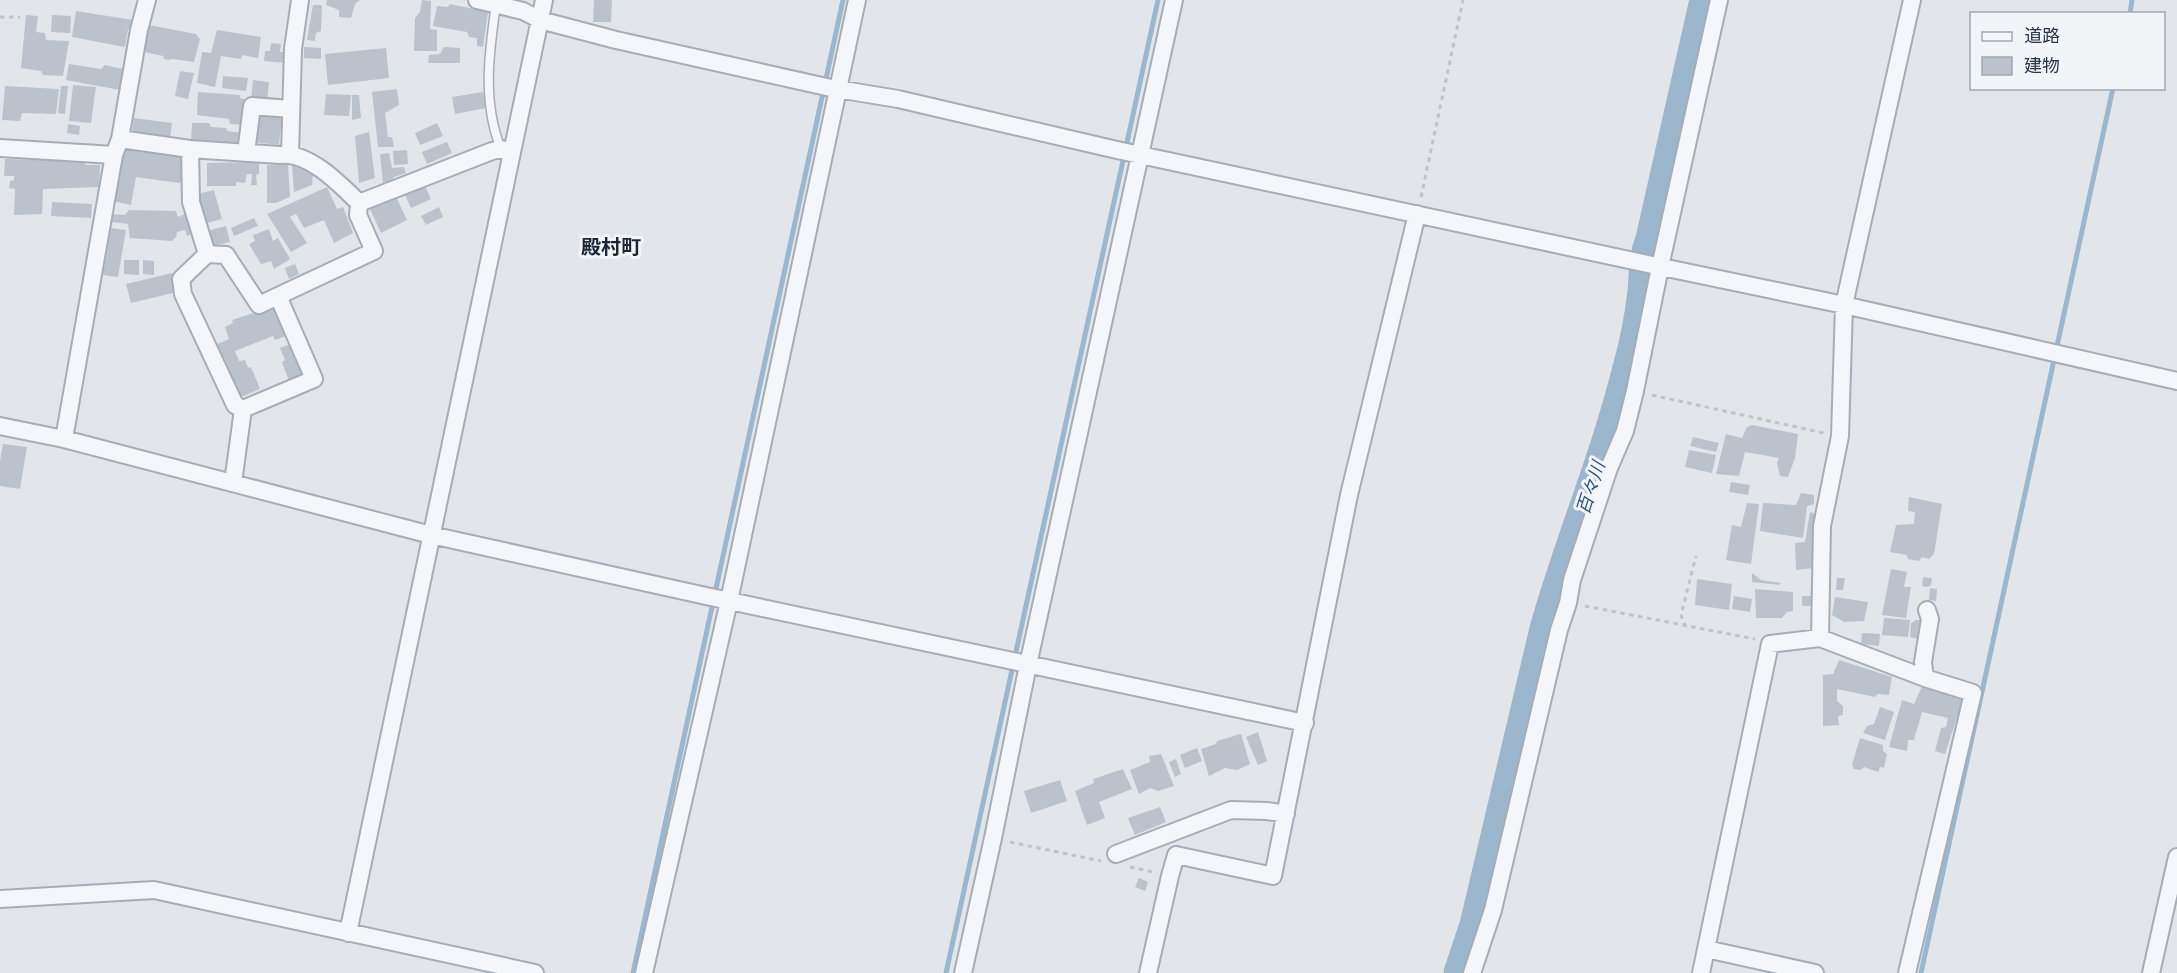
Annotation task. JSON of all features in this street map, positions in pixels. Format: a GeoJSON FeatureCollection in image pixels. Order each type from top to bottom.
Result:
{"type":"FeatureCollection","features":[{"type":"Feature","properties":{"kind":"street"},"geometry":{"type":"LineString","coordinates":[[64,439],[114,155],[120,139],[139,30],[147,0]]}},
{"type":"Feature","properties":{"kind":"street"},"geometry":{"type":"LineString","coordinates":[[290,154],[293,49],[300,0]]}},
{"type":"Feature","properties":{"kind":"street"},"geometry":{"type":"LineString","coordinates":[[477,0],[523,11],[540,20],[616,40],[829,87],[898,99],[1636,262],[1844,305],[2177,381]]}},
{"type":"Feature","properties":{"kind":"street"},"geometry":{"type":"LineString","coordinates":[[348,933],[431,535],[506,151],[544,0]]}},
{"type":"Feature","properties":{"kind":"street"},"geometry":{"type":"LineString","coordinates":[[644,973],[719,599],[829,87],[857,0]]}},
{"type":"Feature","properties":{"kind":"street"},"geometry":{"type":"LineString","coordinates":[[963,973],[993,838],[1019,663],[1130,152],[1174,0]]}},
{"type":"Feature","properties":{"kind":"street"},"geometry":{"type":"LineString","coordinates":[[1472,973],[1493,910],[1572,580],[1609,468],[1624,431],[1635,392],[1658,266],[1719,0]]}},
{"type":"Feature","properties":{"kind":"street"},"geometry":{"type":"LineString","coordinates":[[1820,639],[1822,526],[1840,436],[1844,305],[1912,0]]}},
{"type":"Feature","properties":{"kind":"street"},"geometry":{"type":"LineString","coordinates":[[246,153],[252,106],[291,109]]}},
{"type":"Feature","properties":{"kind":"street"},"geometry":{"type":"LineString","coordinates":[[120,139],[190,149],[290,154],[330,173],[359,203],[358,215],[374,251],[278,296],[259,305],[226,255],[207,254],[181,279],[183,294],[235,405],[243,409],[314,379],[278,296]]}},
{"type":"Feature","properties":{"kind":"street"},"geometry":{"type":"LineString","coordinates":[[0,148],[114,155]]}},
{"type":"Feature","properties":{"kind":"street"},"geometry":{"type":"LineString","coordinates":[[190,149],[191,202],[207,254]]}},
{"type":"Feature","properties":{"kind":"street"},"geometry":{"type":"LineString","coordinates":[[359,203],[492,151],[506,151]]}},
{"type":"Feature","properties":{"kind":"street"},"geometry":{"type":"LineString","coordinates":[[1176,855],[1273,876],[1349,495],[1417,214]]}},
{"type":"Feature","properties":{"kind":"street"},"geometry":{"type":"LineString","coordinates":[[233,483],[243,409]]}},
{"type":"Feature","properties":{"kind":"street"},"geometry":{"type":"LineString","coordinates":[[0,426],[64,439],[431,535],[719,599],[1305,723]]}},
{"type":"Feature","properties":{"kind":"street"},"geometry":{"type":"LineString","coordinates":[[1925,678],[1923,662],[1930,619],[1927,610]]}},
{"type":"Feature","properties":{"kind":"street"},"geometry":{"type":"LineString","coordinates":[[1701,973],[1770,644],[1820,639],[1925,678],[1973,693],[1907,973]]}},
{"type":"Feature","properties":{"kind":"street"},"geometry":{"type":"LineString","coordinates":[[1115,861],[1174,832],[1231,810],[1286,814]]}},
{"type":"Feature","properties":{"kind":"street"},"geometry":{"type":"LineString","coordinates":[[1148,973],[1176,855],[1174,832]]}},
{"type":"Feature","properties":{"kind":"street"},"geometry":{"type":"LineString","coordinates":[[2151,973],[2177,857]]}},
{"type":"Feature","properties":{"kind":"street"},"geometry":{"type":"LineString","coordinates":[[0,899],[154,890],[535,973]]}},
{"type":"Feature","properties":{"kind":"street"},"geometry":{"type":"LineString","coordinates":[[1706,949],[1815,973]]}},
{"type":"Feature","properties":{"kind":"lane"},"geometry":{"type":"LineString","coordinates":[[496,4],[490,50],[489,93],[496,138],[506,151]]}},
{"type":"Feature","properties":{"kind":"path"},"geometry":{"type":"LineString","coordinates":[[1417,214],[1463,0]]}},
{"type":"Feature","properties":{"kind":"path"},"geometry":{"type":"LineString","coordinates":[[0,17],[20,17]]}},
{"type":"Feature","properties":{"kind":"path"},"geometry":{"type":"LineString","coordinates":[[1635,392],[1840,436]]}},
{"type":"Feature","properties":{"kind":"path"},"geometry":{"type":"LineString","coordinates":[[1686,627],[1681,615],[1696,556]]}},
{"type":"Feature","properties":{"kind":"path"},"geometry":{"type":"LineString","coordinates":[[1568,603],[1686,627],[1748,636],[1770,644]]}},
{"type":"Feature","properties":{"kind":"path"},"geometry":{"type":"LineString","coordinates":[[993,838],[1115,861],[1170,876]]}},
{"type":"Feature","properties":{"kind":"building"},"geometry":{"type":"Polygon","coordinates":[[[327,0],[360,0],[355,4],[351,18],[339,17],[339,10],[326,5],[327,0]]]}},
{"type":"Feature","properties":{"kind":"building"},"geometry":{"type":"Polygon","coordinates":[[[422,0],[431,1],[430,29],[437,30],[437,51],[414,51],[415,18],[420,12],[422,0]]]}},
{"type":"Feature","properties":{"kind":"building"},"geometry":{"type":"Polygon","coordinates":[[[594,0],[612,0],[611,22],[593,22],[594,0]]]}},
{"type":"Feature","properties":{"kind":"building"},"geometry":{"type":"Polygon","coordinates":[[[450,4],[488,12],[483,47],[477,46],[477,38],[469,37],[467,32],[433,26],[437,6],[448,7],[450,4]]]}},
{"type":"Feature","properties":{"kind":"building"},"geometry":{"type":"Polygon","coordinates":[[[313,5],[322,5],[321,31],[316,33],[315,41],[307,40],[313,5]]]}},
{"type":"Feature","properties":{"kind":"building"},"geometry":{"type":"Polygon","coordinates":[[[76,11],[133,20],[132,28],[128,29],[125,47],[72,37],[76,11]]]}},
{"type":"Feature","properties":{"kind":"building"},"geometry":{"type":"Polygon","coordinates":[[[26,15],[38,16],[36,32],[45,33],[46,40],[69,41],[63,76],[43,75],[41,71],[21,68],[26,15]]]}},
{"type":"Feature","properties":{"kind":"building"},"geometry":{"type":"Polygon","coordinates":[[[52,15],[71,16],[70,33],[51,32],[52,15]]]}},
{"type":"Feature","properties":{"kind":"building"},"geometry":{"type":"Polygon","coordinates":[[[149,25],[196,34],[200,39],[194,62],[168,60],[163,56],[144,52],[149,25]]]}},
{"type":"Feature","properties":{"kind":"building"},"geometry":{"type":"Polygon","coordinates":[[[217,30],[261,37],[258,58],[242,55],[241,59],[221,56],[215,87],[197,83],[202,52],[211,53],[217,30]]]}},
{"type":"Feature","properties":{"kind":"building"},"geometry":{"type":"Polygon","coordinates":[[[271,43],[281,44],[280,52],[286,52],[285,63],[264,61],[265,51],[270,51],[271,43]]]}},
{"type":"Feature","properties":{"kind":"building"},"geometry":{"type":"Polygon","coordinates":[[[304,47],[321,48],[321,59],[304,58],[304,47]]]}},
{"type":"Feature","properties":{"kind":"building"},"geometry":{"type":"Polygon","coordinates":[[[444,47],[460,48],[460,63],[428,63],[429,55],[440,54],[444,47]]]}},
{"type":"Feature","properties":{"kind":"building"},"geometry":{"type":"Polygon","coordinates":[[[386,48],[389,78],[328,85],[325,54],[386,48]]]}},
{"type":"Feature","properties":{"kind":"building"},"geometry":{"type":"Polygon","coordinates":[[[69,64],[101,69],[105,65],[123,69],[120,90],[66,80],[69,64]]]}},
{"type":"Feature","properties":{"kind":"building"},"geometry":{"type":"Polygon","coordinates":[[[180,71],[194,73],[188,99],[175,96],[180,71]]]}},
{"type":"Feature","properties":{"kind":"building"},"geometry":{"type":"Polygon","coordinates":[[[223,76],[248,78],[246,91],[222,88],[223,76]]]}},
{"type":"Feature","properties":{"kind":"building"},"geometry":{"type":"Polygon","coordinates":[[[253,80],[269,82],[267,101],[251,99],[253,80]]]}},
{"type":"Feature","properties":{"kind":"building"},"geometry":{"type":"Polygon","coordinates":[[[73,85],[96,87],[91,123],[69,121],[73,85]]]}},
{"type":"Feature","properties":{"kind":"building"},"geometry":{"type":"Polygon","coordinates":[[[5,86],[59,89],[56,114],[22,113],[20,121],[2,120],[5,86]]]}},
{"type":"Feature","properties":{"kind":"building"},"geometry":{"type":"Polygon","coordinates":[[[61,86],[68,86],[65,114],[58,113],[61,86]]]}},
{"type":"Feature","properties":{"kind":"building"},"geometry":{"type":"Polygon","coordinates":[[[397,89],[399,105],[385,113],[388,137],[392,137],[394,147],[378,147],[372,92],[397,89]]]}},
{"type":"Feature","properties":{"kind":"building"},"geometry":{"type":"Polygon","coordinates":[[[198,92],[240,95],[240,98],[247,100],[245,125],[230,124],[229,119],[197,115],[198,92]]]}},
{"type":"Feature","properties":{"kind":"building"},"geometry":{"type":"Polygon","coordinates":[[[483,92],[486,108],[455,114],[452,97],[483,92]]]}},
{"type":"Feature","properties":{"kind":"building"},"geometry":{"type":"Polygon","coordinates":[[[326,94],[351,95],[349,116],[324,115],[326,94]]]}},
{"type":"Feature","properties":{"kind":"building"},"geometry":{"type":"Polygon","coordinates":[[[352,95],[359,95],[361,118],[352,120],[352,95]]]}},
{"type":"Feature","properties":{"kind":"building"},"geometry":{"type":"Polygon","coordinates":[[[257,113],[282,116],[279,145],[254,142],[257,113]]]}},
{"type":"Feature","properties":{"kind":"building"},"geometry":{"type":"Polygon","coordinates":[[[134,118],[172,123],[170,138],[132,133],[134,118]]]}},
{"type":"Feature","properties":{"kind":"building"},"geometry":{"type":"Polygon","coordinates":[[[192,123],[209,123],[211,127],[226,128],[227,131],[242,133],[240,146],[191,141],[192,123]]]}},
{"type":"Feature","properties":{"kind":"building"},"geometry":{"type":"Polygon","coordinates":[[[437,123],[443,136],[420,145],[415,133],[437,123]]]}},
{"type":"Feature","properties":{"kind":"building"},"geometry":{"type":"Polygon","coordinates":[[[68,124],[80,126],[79,135],[67,133],[68,124]]]}},
{"type":"Feature","properties":{"kind":"building"},"geometry":{"type":"Polygon","coordinates":[[[369,132],[375,178],[359,183],[355,136],[369,132]]]}},
{"type":"Feature","properties":{"kind":"building"},"geometry":{"type":"Polygon","coordinates":[[[447,142],[452,153],[427,164],[422,152],[447,142]]]}},
{"type":"Feature","properties":{"kind":"building"},"geometry":{"type":"Polygon","coordinates":[[[125,145],[183,154],[185,180],[179,183],[136,177],[131,205],[112,201],[125,145]]]}},
{"type":"Feature","properties":{"kind":"building"},"geometry":{"type":"Polygon","coordinates":[[[407,150],[408,164],[394,165],[393,151],[407,150]]]}},
{"type":"Feature","properties":{"kind":"building"},"geometry":{"type":"Polygon","coordinates":[[[389,153],[392,168],[404,167],[406,173],[394,177],[392,182],[383,183],[380,154],[389,153]]]}},
{"type":"Feature","properties":{"kind":"building"},"geometry":{"type":"Polygon","coordinates":[[[5,159],[85,161],[85,165],[100,165],[99,187],[43,189],[42,214],[14,215],[15,189],[9,188],[14,176],[4,176],[5,159]]]}},
{"type":"Feature","properties":{"kind":"building"},"geometry":{"type":"Polygon","coordinates":[[[259,162],[259,174],[256,175],[257,185],[251,185],[252,174],[247,174],[245,183],[236,182],[236,186],[207,186],[207,163],[259,162]]]}},
{"type":"Feature","properties":{"kind":"building"},"geometry":{"type":"Polygon","coordinates":[[[288,164],[290,197],[276,203],[267,203],[267,165],[288,164]]]}},
{"type":"Feature","properties":{"kind":"building"},"geometry":{"type":"Polygon","coordinates":[[[292,165],[313,173],[312,185],[294,192],[292,165]]]}},
{"type":"Feature","properties":{"kind":"building"},"geometry":{"type":"Polygon","coordinates":[[[425,186],[431,199],[411,208],[405,195],[425,186]]]}},
{"type":"Feature","properties":{"kind":"building"},"geometry":{"type":"Polygon","coordinates":[[[327,187],[337,209],[343,207],[353,233],[334,243],[324,220],[304,228],[296,214],[290,217],[307,243],[291,252],[267,214],[327,187]]]}},
{"type":"Feature","properties":{"kind":"building"},"geometry":{"type":"Polygon","coordinates":[[[214,190],[222,219],[207,223],[198,194],[214,190]]]}},
{"type":"Feature","properties":{"kind":"building"},"geometry":{"type":"Polygon","coordinates":[[[396,197],[407,220],[381,233],[370,209],[396,197]]]}},
{"type":"Feature","properties":{"kind":"building"},"geometry":{"type":"Polygon","coordinates":[[[52,202],[92,204],[91,218],[51,216],[52,202]]]}},
{"type":"Feature","properties":{"kind":"building"},"geometry":{"type":"Polygon","coordinates":[[[439,207],[443,217],[426,225],[421,216],[439,207]]]}},
{"type":"Feature","properties":{"kind":"building"},"geometry":{"type":"Polygon","coordinates":[[[129,210],[176,211],[178,217],[191,212],[197,232],[187,236],[185,230],[177,232],[172,241],[130,238],[128,224],[112,222],[112,214],[125,215],[129,210]]]}},
{"type":"Feature","properties":{"kind":"building"},"geometry":{"type":"Polygon","coordinates":[[[254,218],[258,226],[234,236],[231,228],[254,218]]]}},
{"type":"Feature","properties":{"kind":"building"},"geometry":{"type":"Polygon","coordinates":[[[226,226],[230,242],[214,246],[210,230],[226,226]]]}},
{"type":"Feature","properties":{"kind":"building"},"geometry":{"type":"Polygon","coordinates":[[[111,228],[126,230],[118,277],[103,275],[111,228]]]}},
{"type":"Feature","properties":{"kind":"building"},"geometry":{"type":"Polygon","coordinates":[[[269,229],[273,241],[278,238],[290,259],[274,269],[271,261],[261,264],[249,244],[255,241],[253,235],[269,229]]]}},
{"type":"Feature","properties":{"kind":"building"},"geometry":{"type":"Polygon","coordinates":[[[124,260],[139,260],[139,275],[124,274],[124,260]]]}},
{"type":"Feature","properties":{"kind":"building"},"geometry":{"type":"Polygon","coordinates":[[[143,260],[154,261],[154,275],[143,274],[143,260]]]}},
{"type":"Feature","properties":{"kind":"building"},"geometry":{"type":"Polygon","coordinates":[[[295,264],[299,274],[289,279],[285,268],[295,264]]]}},
{"type":"Feature","properties":{"kind":"building"},"geometry":{"type":"Polygon","coordinates":[[[172,273],[177,292],[131,303],[126,284],[172,273]]]}},
{"type":"Feature","properties":{"kind":"building"},"geometry":{"type":"Polygon","coordinates":[[[274,307],[286,336],[275,340],[273,336],[235,351],[239,361],[245,360],[248,368],[251,367],[260,389],[239,398],[215,345],[229,339],[225,327],[233,323],[232,320],[274,307]]]}},
{"type":"Feature","properties":{"kind":"building"},"geometry":{"type":"Polygon","coordinates":[[[293,343],[306,374],[289,381],[280,348],[293,343]]]}},
{"type":"Feature","properties":{"kind":"building"},"geometry":{"type":"Polygon","coordinates":[[[1752,425],[1798,434],[1795,458],[1788,477],[1780,476],[1777,463],[1779,458],[1745,452],[1739,476],[1716,474],[1726,434],[1742,438],[1747,427],[1752,425]]]}},
{"type":"Feature","properties":{"kind":"building"},"geometry":{"type":"Polygon","coordinates":[[[1693,437],[1719,443],[1716,452],[1690,446],[1693,437]]]}},
{"type":"Feature","properties":{"kind":"building"},"geometry":{"type":"Polygon","coordinates":[[[3,444],[27,447],[20,489],[0,486],[3,444]]]}},
{"type":"Feature","properties":{"kind":"building"},"geometry":{"type":"Polygon","coordinates":[[[1689,450],[1716,455],[1712,473],[1685,467],[1689,450]]]}},
{"type":"Feature","properties":{"kind":"building"},"geometry":{"type":"Polygon","coordinates":[[[1731,482],[1750,485],[1748,495],[1729,492],[1731,482]]]}},
{"type":"Feature","properties":{"kind":"building"},"geometry":{"type":"Polygon","coordinates":[[[1801,493],[1814,495],[1814,504],[1807,506],[1803,538],[1760,531],[1763,503],[1796,505],[1801,493]]]}},
{"type":"Feature","properties":{"kind":"building"},"geometry":{"type":"Polygon","coordinates":[[[1909,497],[1942,504],[1934,554],[1929,559],[1922,557],[1919,561],[1908,559],[1907,555],[1890,552],[1896,525],[1914,524],[1915,512],[1908,511],[1909,497]]]}},
{"type":"Feature","properties":{"kind":"building"},"geometry":{"type":"Polygon","coordinates":[[[1747,503],[1759,504],[1751,564],[1726,560],[1732,525],[1741,527],[1747,503]]]}},
{"type":"Feature","properties":{"kind":"building"},"geometry":{"type":"Polygon","coordinates":[[[1810,512],[1816,514],[1813,568],[1796,570],[1795,543],[1805,542],[1810,512]]]}},
{"type":"Feature","properties":{"kind":"building"},"geometry":{"type":"Polygon","coordinates":[[[1891,569],[1907,572],[1904,587],[1911,587],[1906,618],[1882,615],[1891,569]]]}},
{"type":"Feature","properties":{"kind":"building"},"geometry":{"type":"Polygon","coordinates":[[[1752,573],[1761,580],[1780,583],[1780,585],[1752,582],[1752,573]]]}},
{"type":"Feature","properties":{"kind":"building"},"geometry":{"type":"Polygon","coordinates":[[[1923,577],[1932,578],[1931,585],[1922,586],[1923,577]]]}},
{"type":"Feature","properties":{"kind":"building"},"geometry":{"type":"Polygon","coordinates":[[[1837,578],[1845,578],[1843,590],[1836,590],[1837,578]]]}},
{"type":"Feature","properties":{"kind":"building"},"geometry":{"type":"Polygon","coordinates":[[[1697,579],[1732,584],[1729,610],[1695,605],[1697,579]]]}},
{"type":"Feature","properties":{"kind":"building"},"geometry":{"type":"Polygon","coordinates":[[[1930,588],[1937,589],[1936,601],[1929,600],[1930,588]]]}},
{"type":"Feature","properties":{"kind":"building"},"geometry":{"type":"Polygon","coordinates":[[[1755,589],[1793,592],[1793,611],[1787,612],[1782,618],[1756,618],[1755,589]]]}},
{"type":"Feature","properties":{"kind":"building"},"geometry":{"type":"Polygon","coordinates":[[[1734,596],[1752,599],[1750,612],[1732,609],[1734,596]]]}},
{"type":"Feature","properties":{"kind":"building"},"geometry":{"type":"Polygon","coordinates":[[[1802,596],[1811,596],[1812,606],[1802,606],[1802,596]]]}},
{"type":"Feature","properties":{"kind":"building"},"geometry":{"type":"Polygon","coordinates":[[[1835,597],[1868,602],[1864,621],[1844,622],[1832,615],[1835,597]]]}},
{"type":"Feature","properties":{"kind":"building"},"geometry":{"type":"Polygon","coordinates":[[[1884,618],[1910,620],[1908,637],[1882,635],[1884,618]]]}},
{"type":"Feature","properties":{"kind":"building"},"geometry":{"type":"Polygon","coordinates":[[[1921,620],[1918,639],[1910,637],[1911,623],[1921,620]]]}},
{"type":"Feature","properties":{"kind":"building"},"geometry":{"type":"Polygon","coordinates":[[[1862,633],[1880,634],[1879,646],[1861,644],[1862,633]]]}},
{"type":"Feature","properties":{"kind":"building"},"geometry":{"type":"Polygon","coordinates":[[[1839,660],[1892,677],[1889,695],[1878,694],[1875,697],[1837,689],[1837,701],[1843,706],[1843,715],[1838,716],[1839,725],[1823,726],[1823,675],[1833,674],[1839,660]]]}},
{"type":"Feature","properties":{"kind":"building"},"geometry":{"type":"Polygon","coordinates":[[[1922,686],[1963,699],[1945,754],[1935,751],[1941,728],[1946,727],[1948,718],[1922,712],[1914,740],[1908,740],[1907,751],[1889,747],[1902,700],[1914,704],[1922,686]]]}},
{"type":"Feature","properties":{"kind":"building"},"geometry":{"type":"Polygon","coordinates":[[[1880,707],[1894,712],[1885,740],[1863,733],[1867,726],[1874,724],[1880,707]]]}},
{"type":"Feature","properties":{"kind":"building"},"geometry":{"type":"Polygon","coordinates":[[[1258,732],[1267,761],[1258,765],[1246,737],[1258,732]]]}},
{"type":"Feature","properties":{"kind":"building"},"geometry":{"type":"Polygon","coordinates":[[[1241,734],[1250,764],[1237,770],[1225,768],[1209,776],[1201,749],[1216,744],[1217,741],[1241,734]]]}},
{"type":"Feature","properties":{"kind":"building"},"geometry":{"type":"Polygon","coordinates":[[[1860,738],[1883,745],[1883,751],[1887,754],[1884,768],[1880,767],[1878,772],[1864,767],[1861,770],[1854,769],[1852,765],[1860,738]]]}},
{"type":"Feature","properties":{"kind":"building"},"geometry":{"type":"Polygon","coordinates":[[[1197,748],[1202,761],[1185,768],[1180,755],[1197,748]]]}},
{"type":"Feature","properties":{"kind":"building"},"geometry":{"type":"Polygon","coordinates":[[[1161,754],[1174,786],[1158,791],[1150,788],[1139,794],[1130,770],[1150,762],[1149,756],[1161,754]]]}},
{"type":"Feature","properties":{"kind":"building"},"geometry":{"type":"Polygon","coordinates":[[[1176,759],[1181,774],[1175,777],[1169,762],[1176,759]]]}},
{"type":"Feature","properties":{"kind":"building"},"geometry":{"type":"Polygon","coordinates":[[[1123,769],[1132,789],[1099,802],[1105,818],[1087,825],[1075,791],[1094,783],[1093,779],[1123,769]]]}},
{"type":"Feature","properties":{"kind":"building"},"geometry":{"type":"Polygon","coordinates":[[[1060,780],[1067,801],[1031,813],[1024,791],[1060,780]]]}},
{"type":"Feature","properties":{"kind":"building"},"geometry":{"type":"Polygon","coordinates":[[[1160,807],[1166,822],[1135,835],[1128,818],[1160,807]]]}},
{"type":"Feature","properties":{"kind":"building"},"geometry":{"type":"Polygon","coordinates":[[[1139,878],[1148,882],[1145,891],[1135,887],[1139,878]]]}},
{"type":"Feature","properties":{"kind":"waterway"},"geometry":{"type":"LineString","coordinates":[[633,973],[843,0]]}},
{"type":"Feature","properties":{"kind":"waterway"},"geometry":{"type":"LineString","coordinates":[[946,973],[1158,0]]}},
{"type":"Feature","properties":{"kind":"waterway","name":"百々川"},"geometry":{"type":"LineString","coordinates":[[1460,973],[1476,925],[1546,629],[1632,359],[1644,292],[1648,253],[1706,0]]}},
{"type":"Feature","properties":{"kind":"waterway"},"geometry":{"type":"LineString","coordinates":[[2130,12],[2132,0]]}},
{"type":"Feature","properties":{"kind":"waterway"},"geometry":{"type":"LineString","coordinates":[[1921,973],[2113,90]]}},
{"type":"Feature","properties":{"kind":"district","name":"殿村町"},"geometry":{"type":"Point","coordinates":[611,247]}}]}
